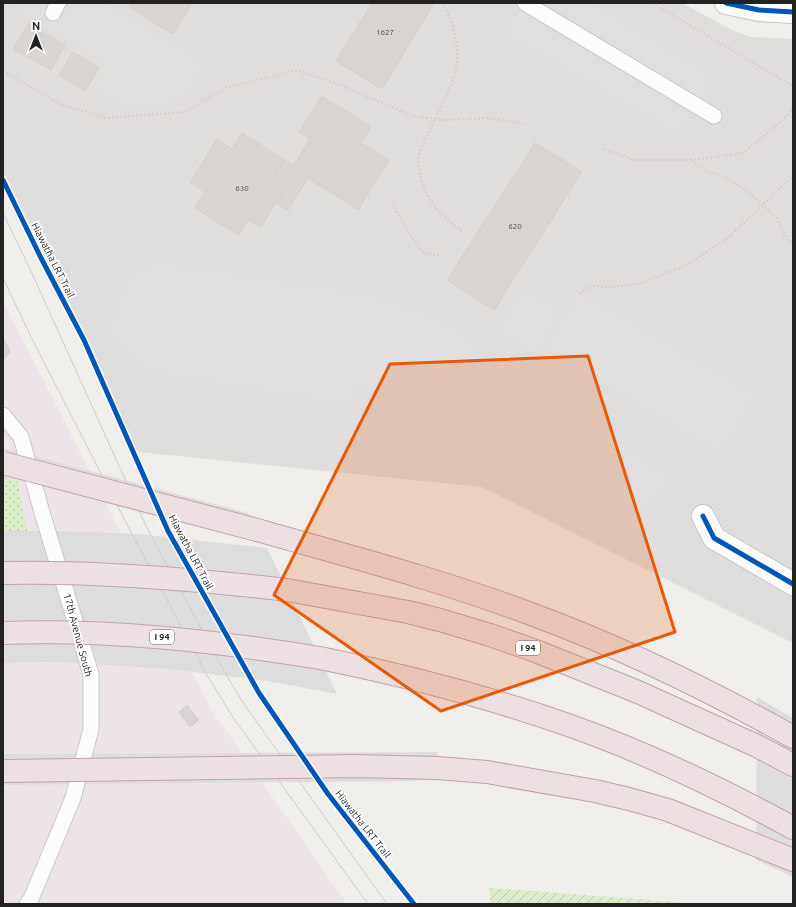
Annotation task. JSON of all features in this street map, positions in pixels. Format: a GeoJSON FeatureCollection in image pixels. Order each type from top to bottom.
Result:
{"type":"FeatureCollection","features":[{"type":"Feature","properties":{"kind":"highway"},"geometry":{"type":"LineString","coordinates":[[3,463],[256,530],[440,583],[532,614],[638,659],[757,717],[793,737]]}},
{"type":"Feature","properties":{"kind":"highway","name":"I 94"},"geometry":{"type":"LineString","coordinates":[[3,573],[134,576],[217,582],[288,590],[408,612],[490,635],[533,650],[638,692],[757,746],[793,765]]}},
{"type":"Feature","properties":{"kind":"highway","name":"I 94"},"geometry":{"type":"LineString","coordinates":[[3,633],[56,632],[175,638],[320,658],[370,668],[457,691],[572,726],[694,777],[757,808],[793,828]]}},
{"type":"Feature","properties":{"kind":"highway"},"geometry":{"type":"LineString","coordinates":[[3,771],[356,766],[436,768],[487,772],[595,791],[668,810],[793,860]]}},
{"type":"Feature","properties":{"kind":"street"},"geometry":{"type":"LineString","coordinates":[[726,3],[759,10],[793,12]]}},
{"type":"Feature","properties":{"kind":"street"},"geometry":{"type":"LineString","coordinates":[[703,516],[714,538],[793,584]]}},
{"type":"Feature","properties":{"kind":"lane"},"geometry":{"type":"LineString","coordinates":[[525,3],[714,116]]}},
{"type":"Feature","properties":{"kind":"lane","name":"17th Avenue South"},"geometry":{"type":"LineString","coordinates":[[3,415],[21,437],[41,509],[91,674],[91,729],[73,798],[32,899],[27,904]]}},
{"type":"Feature","properties":{"kind":"path"},"geometry":{"type":"LineString","coordinates":[[443,3],[452,25],[458,51],[456,65],[448,91],[421,149],[418,160],[423,187],[429,199],[440,213],[463,232]]}},
{"type":"Feature","properties":{"kind":"path"},"geometry":{"type":"LineString","coordinates":[[652,3],[793,86]]}},
{"type":"Feature","properties":{"kind":"path"},"geometry":{"type":"LineString","coordinates":[[3,71],[62,105],[107,118],[185,112],[226,88],[297,70],[338,84],[413,116],[443,120],[488,118],[527,124]]}},
{"type":"Feature","properties":{"kind":"path"},"geometry":{"type":"LineString","coordinates":[[604,149],[634,160],[690,160],[744,153],[788,115],[793,106]]}},
{"type":"Feature","properties":{"kind":"path"},"geometry":{"type":"LineString","coordinates":[[690,160],[702,169],[727,178],[744,189],[777,219],[788,241],[793,242]]}},
{"type":"Feature","properties":{"kind":"path"},"geometry":{"type":"LineString","coordinates":[[579,293],[591,286],[613,287],[638,284],[685,266],[728,238],[793,176]]}},
{"type":"Feature","properties":{"kind":"path"},"geometry":{"type":"LineString","coordinates":[[392,204],[410,234],[424,253],[442,256]]}},
{"type":"Feature","properties":{"kind":"highlighted area"},"geometry":{"type":"Polygon","coordinates":[[[588,356],[675,632],[441,711],[274,595],[390,364],[588,356]]]}},
{"type":"Feature","properties":{"kind":"shaded area"},"geometry":{"type":"Polygon","coordinates":[[[3,3],[682,3],[732,30],[751,37],[793,39],[793,643],[482,487],[138,452],[3,184],[3,3]]]}},
{"type":"Feature","properties":{"kind":"shaded area"},"geometry":{"type":"Polygon","coordinates":[[[18,3],[102,3],[205,64],[185,97],[139,110],[94,88],[106,65],[71,42],[14,9],[18,3]]]}},
{"type":"Feature","properties":{"kind":"shaded area"},"geometry":{"type":"Polygon","coordinates":[[[523,3],[587,3],[713,77],[679,134],[505,32],[523,3]]]}},
{"type":"Feature","properties":{"kind":"shaded area"},"geometry":{"type":"Polygon","coordinates":[[[152,262],[366,295],[433,316],[669,479],[636,517],[529,444],[539,425],[525,418],[483,433],[435,415],[378,385],[357,386],[354,404],[147,371],[114,340],[113,321],[123,289],[152,262]]]}},
{"type":"Feature","properties":{"kind":"shaded area"},"geometry":{"type":"Polygon","coordinates":[[[522,289],[560,311],[535,353],[497,331],[522,289]]]}},
{"type":"Feature","properties":{"kind":"shaded area"},"geometry":{"type":"Polygon","coordinates":[[[579,293],[755,396],[721,452],[545,348],[579,293]]]}},
{"type":"Feature","properties":{"kind":"shaded area"},"geometry":{"type":"Polygon","coordinates":[[[3,301],[211,709],[347,904],[3,904],[3,663],[48,663],[19,482],[7,440],[3,435],[3,301]]]}},
{"type":"Feature","properties":{"kind":"green space"},"geometry":{"type":"Polygon","coordinates":[[[3,476],[18,481],[27,531],[3,531],[3,476]]]}},
{"type":"Feature","properties":{"kind":"green space"},"geometry":{"type":"Polygon","coordinates":[[[490,888],[703,904],[490,904],[490,888]]]}},
{"type":"Feature","properties":{"kind":"pier"},"geometry":{"type":"Polygon","coordinates":[[[3,448],[248,513],[264,544],[3,476],[3,448]]]}},
{"type":"Feature","properties":{"kind":"pier"},"geometry":{"type":"Polygon","coordinates":[[[3,531],[60,531],[138,534],[267,548],[337,694],[268,681],[168,669],[59,662],[3,663],[3,531]]]}},
{"type":"Feature","properties":{"kind":"pier"},"geometry":{"type":"Polygon","coordinates":[[[757,697],[793,718],[793,877],[756,860],[757,697]]]}},
{"type":"Feature","properties":{"kind":"pier"},"geometry":{"type":"Polygon","coordinates":[[[438,752],[435,779],[408,781],[3,785],[3,754],[438,752]]]}},
{"type":"Feature","properties":{"kind":"building"},"geometry":{"type":"Polygon","coordinates":[[[132,3],[192,3],[173,34],[129,7],[132,3]]]}},
{"type":"Feature","properties":{"kind":"building"},"geometry":{"type":"Polygon","coordinates":[[[372,3],[434,3],[382,89],[336,61],[372,3]]]}},
{"type":"Feature","properties":{"kind":"building"},"geometry":{"type":"Polygon","coordinates":[[[28,24],[65,45],[51,70],[13,49],[28,24]]]}},
{"type":"Feature","properties":{"kind":"building"},"geometry":{"type":"Polygon","coordinates":[[[73,52],[99,68],[85,91],[59,75],[73,52]]]}},
{"type":"Feature","properties":{"kind":"building"},"geometry":{"type":"Polygon","coordinates":[[[322,96],[371,127],[361,143],[389,160],[358,210],[308,178],[288,210],[276,203],[288,184],[274,175],[284,160],[294,165],[310,139],[299,132],[322,96]]]}},
{"type":"Feature","properties":{"kind":"building"},"geometry":{"type":"Polygon","coordinates":[[[242,133],[284,160],[274,175],[288,184],[261,227],[248,220],[239,235],[195,208],[205,192],[190,182],[217,139],[232,149],[242,133]]]}},
{"type":"Feature","properties":{"kind":"building"},"geometry":{"type":"Polygon","coordinates":[[[535,143],[582,172],[494,310],[447,280],[535,143]]]}},
{"type":"Feature","properties":{"kind":"building"},"geometry":{"type":"Polygon","coordinates":[[[3,338],[10,351],[3,361],[3,338]]]}},
{"type":"Feature","properties":{"kind":"building"},"geometry":{"type":"Polygon","coordinates":[[[187,705],[199,720],[190,727],[179,712],[187,705]]]}},
{"type":"Feature","properties":{"kind":"tram line"},"geometry":{"type":"LineString","coordinates":[[3,213],[30,269],[148,530],[228,678],[246,707],[387,904]]}},
{"type":"Feature","properties":{"kind":"tram line"},"geometry":{"type":"LineString","coordinates":[[3,278],[31,337],[132,534],[207,675],[232,716],[368,904]]}},
{"type":"Feature","properties":{"kind":"cycle path"},"geometry":{"type":"LineString","coordinates":[[726,3],[759,10],[793,12]]}},
{"type":"Feature","properties":{"kind":"cycle path","name":"Hiawatha LRT Trail"},"geometry":{"type":"LineString","coordinates":[[3,180],[41,258],[84,340],[168,531],[259,693],[328,794],[414,904]]}},
{"type":"Feature","properties":{"kind":"cycle path"},"geometry":{"type":"LineString","coordinates":[[703,516],[714,538],[793,584]]}}]}
